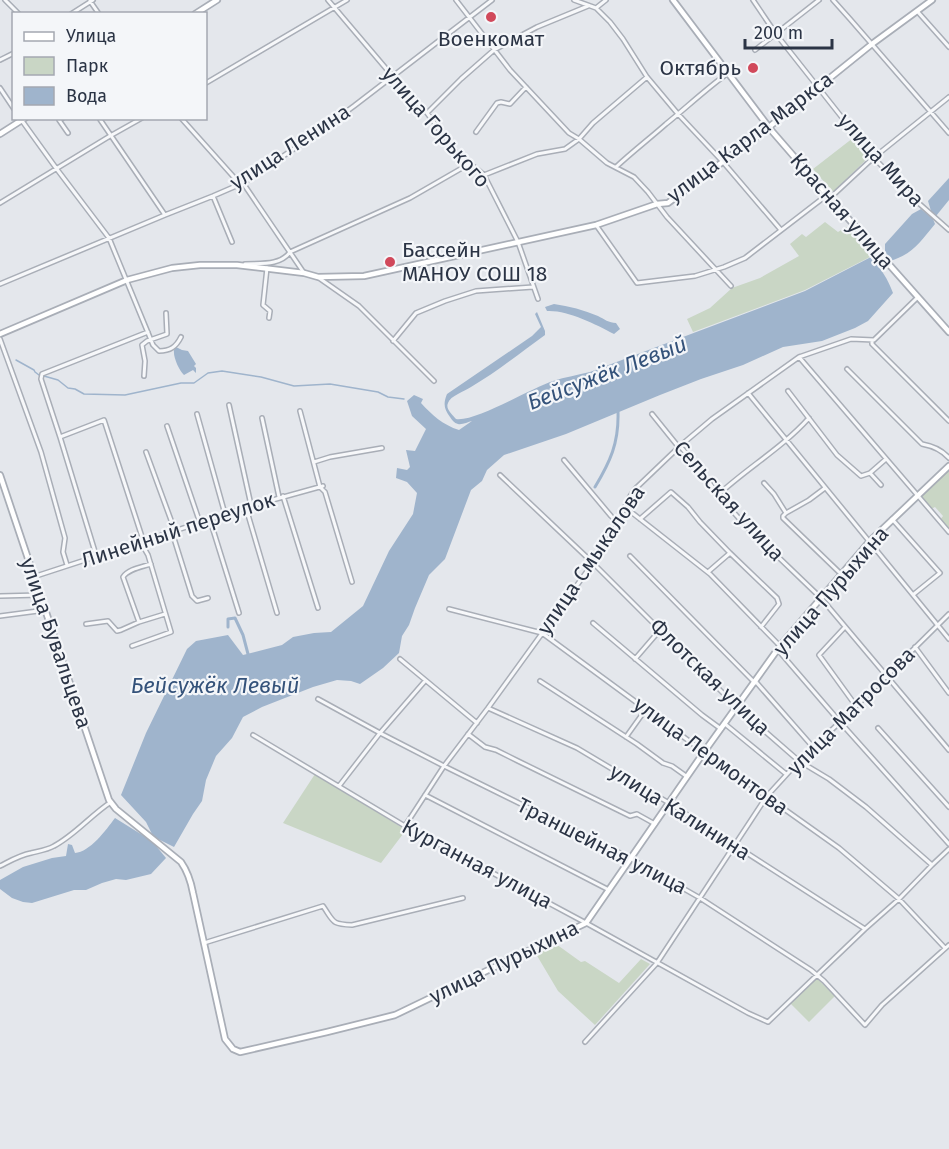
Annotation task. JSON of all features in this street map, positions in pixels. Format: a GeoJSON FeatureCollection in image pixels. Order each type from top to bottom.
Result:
{"type":"FeatureCollection","features":[{"type":"Feature","properties":{"kind":"street"},"geometry":{"type":"LineString","coordinates":[[5,0],[17,12]]}},
{"type":"Feature","properties":{"kind":"street"},"geometry":{"type":"LineString","coordinates":[[198,12],[217,0]]}},
{"type":"Feature","properties":{"kind":"street","name":"улица Горького"},"geometry":{"type":"LineString","coordinates":[[328,0],[427,113],[461,159],[484,176],[519,242],[538,299]]}},
{"type":"Feature","properties":{"kind":"street"},"geometry":{"type":"LineString","coordinates":[[207,82],[347,0]]}},
{"type":"Feature","properties":{"kind":"street"},"geometry":{"type":"LineString","coordinates":[[456,0],[510,70],[569,134],[607,163],[633,177],[731,286]]}},
{"type":"Feature","properties":{"kind":"street","name":"улица Ленина"},"geometry":{"type":"LineString","coordinates":[[0,284],[241,183],[313,136],[492,0]]}},
{"type":"Feature","properties":{"kind":"street"},"geometry":{"type":"LineString","coordinates":[[574,0],[596,8],[623,39],[647,77],[781,230]]}},
{"type":"Feature","properties":{"kind":"street"},"geometry":{"type":"LineString","coordinates":[[596,8],[606,0]]}},
{"type":"Feature","properties":{"kind":"street","name":"Красная улица"},"geometry":{"type":"LineString","coordinates":[[673,0],[769,127],[949,332]]}},
{"type":"Feature","properties":{"kind":"street","name":"улица Мира"},"geometry":{"type":"LineString","coordinates":[[753,0],[776,34],[874,158],[949,230]]}},
{"type":"Feature","properties":{"kind":"street"},"geometry":{"type":"LineString","coordinates":[[755,50],[819,0]]}},
{"type":"Feature","properties":{"kind":"street"},"geometry":{"type":"LineString","coordinates":[[833,0],[949,133]]}},
{"type":"Feature","properties":{"kind":"street","name":"улица Карла Маркса"},"geometry":{"type":"LineString","coordinates":[[0,334],[127,280],[172,268],[237,265],[304,273],[318,277],[364,276],[596,225],[657,204],[668,203],[932,0]]}},
{"type":"Feature","properties":{"kind":"street"},"geometry":{"type":"LineString","coordinates":[[74,12],[91,1]]}},
{"type":"Feature","properties":{"kind":"street"},"geometry":{"type":"LineString","coordinates":[[427,113],[494,50],[537,27],[588,6]]}},
{"type":"Feature","properties":{"kind":"street"},"geometry":{"type":"LineString","coordinates":[[917,11],[949,47]]}},
{"type":"Feature","properties":{"kind":"street"},"geometry":{"type":"LineString","coordinates":[[616,167],[728,72]]}},
{"type":"Feature","properties":{"kind":"street"},"geometry":{"type":"LineString","coordinates":[[484,176],[537,154],[565,148],[579,140],[593,123],[647,77]]}},
{"type":"Feature","properties":{"kind":"street"},"geometry":{"type":"LineString","coordinates":[[476,132],[497,103],[510,104],[526,87]]}},
{"type":"Feature","properties":{"kind":"street"},"geometry":{"type":"LineString","coordinates":[[0,88],[12,106]]}},
{"type":"Feature","properties":{"kind":"street"},"geometry":{"type":"LineString","coordinates":[[596,225],[637,283],[695,276],[724,267],[745,258],[828,196],[949,97]]}},
{"type":"Feature","properties":{"kind":"street"},"geometry":{"type":"LineString","coordinates":[[0,134],[21,120]]}},
{"type":"Feature","properties":{"kind":"street"},"geometry":{"type":"LineString","coordinates":[[23,120],[109,238],[150,339],[157,350],[163,351],[174,347],[182,337]]}},
{"type":"Feature","properties":{"kind":"street"},"geometry":{"type":"LineString","coordinates":[[59,120],[68,133]]}},
{"type":"Feature","properties":{"kind":"street"},"geometry":{"type":"LineString","coordinates":[[100,120],[165,215]]}},
{"type":"Feature","properties":{"kind":"street"},"geometry":{"type":"LineString","coordinates":[[0,203],[138,120]]}},
{"type":"Feature","properties":{"kind":"street"},"geometry":{"type":"LineString","coordinates":[[183,120],[241,183],[304,273]]}},
{"type":"Feature","properties":{"kind":"street"},"geometry":{"type":"LineString","coordinates":[[237,265],[275,262],[284,259],[290,252],[410,198],[469,164]]}},
{"type":"Feature","properties":{"kind":"street"},"geometry":{"type":"LineString","coordinates":[[213,196],[232,242]]}},
{"type":"Feature","properties":{"kind":"street"},"geometry":{"type":"LineString","coordinates":[[267,268],[263,305],[270,311],[269,318]]}},
{"type":"Feature","properties":{"kind":"street"},"geometry":{"type":"LineString","coordinates":[[318,277],[359,306],[434,381]]}},
{"type":"Feature","properties":{"kind":"street"},"geometry":{"type":"LineString","coordinates":[[393,340],[416,314],[445,301],[476,291],[533,287]]}},
{"type":"Feature","properties":{"kind":"street"},"geometry":{"type":"LineString","coordinates":[[918,297],[872,340],[872,344],[949,421]]}},
{"type":"Feature","properties":{"kind":"street"},"geometry":{"type":"LineString","coordinates":[[144,376],[145,361],[142,345],[150,339],[166,334],[166,313]]}},
{"type":"Feature","properties":{"kind":"street"},"geometry":{"type":"LineString","coordinates":[[96,555],[41,379],[42,374],[148,332]]}},
{"type":"Feature","properties":{"kind":"street"},"geometry":{"type":"LineString","coordinates":[[0,339],[41,452],[64,538],[63,552],[67,565]]}},
{"type":"Feature","properties":{"kind":"street","name":"улица Смыкалова"},"geometry":{"type":"LineString","coordinates":[[405,826],[444,766],[593,563],[618,523],[634,490],[712,419],[799,357],[851,339],[872,340]]}},
{"type":"Feature","properties":{"kind":"street"},"geometry":{"type":"LineString","coordinates":[[799,357],[949,532]]}},
{"type":"Feature","properties":{"kind":"street"},"geometry":{"type":"LineString","coordinates":[[847,369],[922,444],[939,449],[949,458]]}},
{"type":"Feature","properties":{"kind":"street"},"geometry":{"type":"LineString","coordinates":[[788,391],[842,461],[861,476],[870,473],[885,459]]}},
{"type":"Feature","properties":{"kind":"street"},"geometry":{"type":"LineString","coordinates":[[748,393],[949,639]]}},
{"type":"Feature","properties":{"kind":"street"},"geometry":{"type":"LineString","coordinates":[[229,405],[249,507],[277,614]]}},
{"type":"Feature","properties":{"kind":"street"},"geometry":{"type":"LineString","coordinates":[[300,411],[351,582]]}},
{"type":"Feature","properties":{"kind":"street"},"geometry":{"type":"LineString","coordinates":[[196,414],[225,514]]}},
{"type":"Feature","properties":{"kind":"street","name":"Сельская улица"},"geometry":{"type":"LineString","coordinates":[[652,414],[745,525],[821,598],[949,750]]}},
{"type":"Feature","properties":{"kind":"street"},"geometry":{"type":"LineString","coordinates":[[262,418],[281,497],[318,608]]}},
{"type":"Feature","properties":{"kind":"street"},"geometry":{"type":"LineString","coordinates":[[718,495],[786,440],[809,418]]}},
{"type":"Feature","properties":{"kind":"street"},"geometry":{"type":"LineString","coordinates":[[60,437],[104,420],[171,632],[132,646]]}},
{"type":"Feature","properties":{"kind":"street"},"geometry":{"type":"LineString","coordinates":[[167,426],[200,523]]}},
{"type":"Feature","properties":{"kind":"street"},"geometry":{"type":"LineString","coordinates":[[314,462],[382,448]]}},
{"type":"Feature","properties":{"kind":"street"},"geometry":{"type":"LineString","coordinates":[[146,452],[174,531],[194,600],[208,598]]}},
{"type":"Feature","properties":{"kind":"street"},"geometry":{"type":"LineString","coordinates":[[564,460],[618,523]]}},
{"type":"Feature","properties":{"kind":"street","name":"улица Пурыхина"},"geometry":{"type":"LineString","coordinates":[[116,809],[181,862],[190,877],[225,1039],[233,1049],[240,1052],[395,1015],[586,923],[779,648],[869,542],[949,466]]}},
{"type":"Feature","properties":{"kind":"street"},"geometry":{"type":"LineString","coordinates":[[870,473],[881,485]]}},
{"type":"Feature","properties":{"kind":"street","name":"улица Бувальцева"},"geometry":{"type":"LineString","coordinates":[[0,475],[111,802],[116,809]]}},
{"type":"Feature","properties":{"kind":"street","name":"Флотская улица"},"geometry":{"type":"LineString","coordinates":[[501,475],[737,707],[799,761],[829,779],[866,807],[932,865]]}},
{"type":"Feature","properties":{"kind":"street"},"geometry":{"type":"LineString","coordinates":[[764,483],[786,513]]}},
{"type":"Feature","properties":{"kind":"street","name":"Линейный переулок"},"geometry":{"type":"LineString","coordinates":[[33,577],[225,514],[322,487]]}},
{"type":"Feature","properties":{"kind":"street"},"geometry":{"type":"LineString","coordinates":[[825,488],[786,513],[783,518],[841,574]]}},
{"type":"Feature","properties":{"kind":"street"},"geometry":{"type":"LineString","coordinates":[[640,519],[671,492],[688,507],[730,553],[779,601],[777,608],[761,627]]}},
{"type":"Feature","properties":{"kind":"street"},"geometry":{"type":"LineString","coordinates":[[625,507],[708,573],[761,627],[840,722],[949,844]]}},
{"type":"Feature","properties":{"kind":"street"},"geometry":{"type":"LineString","coordinates":[[892,519],[940,573],[913,594]]}},
{"type":"Feature","properties":{"kind":"street"},"geometry":{"type":"LineString","coordinates":[[210,520],[239,613]]}},
{"type":"Feature","properties":{"kind":"street"},"geometry":{"type":"LineString","coordinates":[[708,573],[730,553]]}},
{"type":"Feature","properties":{"kind":"street"},"geometry":{"type":"LineString","coordinates":[[630,556],[755,682],[813,747]]}},
{"type":"Feature","properties":{"kind":"street"},"geometry":{"type":"LineString","coordinates":[[139,622],[123,577],[124,574],[151,564]]}},
{"type":"Feature","properties":{"kind":"street"},"geometry":{"type":"LineString","coordinates":[[0,596],[40,595]]}},
{"type":"Feature","properties":{"kind":"street"},"geometry":{"type":"LineString","coordinates":[[0,616],[38,611],[43,606]]}},
{"type":"Feature","properties":{"kind":"street","name":"улица Лермонтова"},"geometry":{"type":"LineString","coordinates":[[449,609],[542,633],[839,848],[899,899],[947,946]]}},
{"type":"Feature","properties":{"kind":"street"},"geometry":{"type":"LineString","coordinates":[[86,624],[108,621],[117,631],[165,614]]}},
{"type":"Feature","properties":{"kind":"street","name":"улица Матросова"},"geometry":{"type":"LineString","coordinates":[[585,1042],[657,963],[767,796],[813,747],[949,614]]}},
{"type":"Feature","properties":{"kind":"street"},"geometry":{"type":"LineString","coordinates":[[594,623],[635,659],[786,775]]}},
{"type":"Feature","properties":{"kind":"street"},"geometry":{"type":"LineString","coordinates":[[845,627],[819,655],[856,706]]}},
{"type":"Feature","properties":{"kind":"street"},"geometry":{"type":"LineString","coordinates":[[635,659],[660,630]]}},
{"type":"Feature","properties":{"kind":"street"},"geometry":{"type":"LineString","coordinates":[[915,647],[949,693]]}},
{"type":"Feature","properties":{"kind":"street"},"geometry":{"type":"LineString","coordinates":[[400,659],[477,723]]}},
{"type":"Feature","properties":{"kind":"street"},"geometry":{"type":"LineString","coordinates":[[339,786],[380,733],[425,681]]}},
{"type":"Feature","properties":{"kind":"street"},"geometry":{"type":"LineString","coordinates":[[540,681],[687,777]]}},
{"type":"Feature","properties":{"kind":"street","name":"Траншейная улица"},"geometry":{"type":"LineString","coordinates":[[318,699],[444,766],[630,858],[700,898],[811,970],[865,1025],[882,1005],[947,946]]}},
{"type":"Feature","properties":{"kind":"street","name":"улица Калинина"},"geometry":{"type":"LineString","coordinates":[[488,708],[577,748],[669,803],[865,929]]}},
{"type":"Feature","properties":{"kind":"street"},"geometry":{"type":"LineString","coordinates":[[626,737],[646,710]]}},
{"type":"Feature","properties":{"kind":"street"},"geometry":{"type":"LineString","coordinates":[[878,728],[949,807]]}},
{"type":"Feature","properties":{"kind":"street"},"geometry":{"type":"LineString","coordinates":[[468,734],[485,747],[518,760],[630,816],[637,814],[655,824]]}},
{"type":"Feature","properties":{"kind":"street","name":"Курганная улица"},"geometry":{"type":"LineString","coordinates":[[252,735],[405,826],[768,1022],[817,976]]}},
{"type":"Feature","properties":{"kind":"street"},"geometry":{"type":"LineString","coordinates":[[425,795],[609,890]]}},
{"type":"Feature","properties":{"kind":"street"},"geometry":{"type":"LineString","coordinates":[[0,866],[22,856],[56,846],[100,808],[111,802]]}},
{"type":"Feature","properties":{"kind":"street"},"geometry":{"type":"LineString","coordinates":[[817,976],[949,849]]}},
{"type":"Feature","properties":{"kind":"street"},"geometry":{"type":"LineString","coordinates":[[204,943],[323,906],[333,922],[352,925],[463,898]]}},
{"type":"Feature","properties":{"kind":"green space"},"geometry":{"type":"Polygon","coordinates":[[[853,138],[869,157],[833,192],[813,169],[853,138]]]}},
{"type":"Feature","properties":{"kind":"green space"},"geometry":{"type":"Polygon","coordinates":[[[825,222],[838,232],[846,227],[872,256],[805,290],[693,332],[687,319],[710,308],[732,288],[760,278],[799,256],[790,244],[802,234],[806,237],[825,222]]]}},
{"type":"Feature","properties":{"kind":"green space"},"geometry":{"type":"Polygon","coordinates":[[[949,469],[949,529],[940,520],[943,516],[935,507],[931,509],[920,496],[949,469]]]}},
{"type":"Feature","properties":{"kind":"green space"},"geometry":{"type":"Polygon","coordinates":[[[315,774],[406,830],[381,863],[283,823],[315,774]]]}},
{"type":"Feature","properties":{"kind":"green space"},"geometry":{"type":"Polygon","coordinates":[[[556,944],[581,962],[585,961],[619,983],[641,959],[650,964],[595,1025],[558,991],[536,954],[556,944]]]}},
{"type":"Feature","properties":{"kind":"green space"},"geometry":{"type":"Polygon","coordinates":[[[817,978],[835,996],[809,1022],[790,1003],[817,978]]]}},
{"type":"Feature","properties":{"kind":"water"},"geometry":{"type":"Polygon","coordinates":[[[949,178],[949,200],[936,216],[931,211],[928,201],[949,178]]]}},
{"type":"Feature","properties":{"kind":"water"},"geometry":{"type":"Polygon","coordinates":[[[921,209],[933,219],[935,224],[910,251],[890,261],[885,257],[885,244],[912,214],[921,209]]]}},
{"type":"Feature","properties":{"kind":"water","name":"Бейсужёк Левый"},"geometry":{"type":"Polygon","coordinates":[[[871,257],[884,274],[893,293],[868,321],[822,341],[783,347],[743,365],[701,379],[566,434],[504,455],[487,470],[482,481],[471,490],[445,559],[429,575],[409,625],[402,636],[399,653],[360,684],[337,680],[262,707],[243,717],[232,738],[216,756],[206,780],[202,801],[174,847],[153,836],[146,822],[121,795],[146,733],[187,649],[196,641],[228,635],[243,655],[282,645],[293,637],[331,632],[363,606],[389,551],[413,514],[417,493],[407,482],[396,478],[397,468],[407,470],[410,467],[406,450],[415,451],[426,429],[412,416],[407,401],[414,395],[423,399],[421,403],[438,419],[459,430],[472,421],[457,424],[453,421],[446,411],[447,394],[532,336],[541,327],[535,314],[537,312],[545,335],[490,375],[452,398],[448,407],[456,419],[465,419],[490,410],[553,381],[590,372],[805,291],[871,257]]]}},
{"type":"Feature","properties":{"kind":"water"},"geometry":{"type":"Polygon","coordinates":[[[554,304],[593,314],[616,323],[620,329],[614,334],[572,315],[547,311],[545,307],[554,304]]]}},
{"type":"Feature","properties":{"kind":"water"},"geometry":{"type":"Polygon","coordinates":[[[176,347],[188,351],[196,364],[194,366],[196,373],[193,370],[184,375],[182,373],[174,356],[176,347]]]}},
{"type":"Feature","properties":{"kind":"water"},"geometry":{"type":"Polygon","coordinates":[[[115,818],[152,841],[166,858],[151,874],[126,880],[116,879],[86,890],[74,890],[32,903],[12,898],[0,889],[0,880],[23,867],[66,856],[68,844],[72,845],[75,853],[86,849],[97,840],[115,818]]]}},
{"type":"Feature","properties":{"kind":"waterway"},"geometry":{"type":"LineString","coordinates":[[16,360],[39,375]]}},
{"type":"Feature","properties":{"kind":"waterway"},"geometry":{"type":"LineString","coordinates":[[44,376],[58,380],[68,388],[84,394],[125,395],[181,383],[194,383],[208,373],[222,371],[261,377],[294,386],[330,384],[404,399]]}},
{"type":"Feature","properties":{"kind":"waterway"},"geometry":{"type":"LineString","coordinates":[[595,487],[612,452],[617,433],[618,412]]}},
{"type":"Feature","properties":{"kind":"waterway"},"geometry":{"type":"LineString","coordinates":[[228,627],[228,619],[235,618],[248,654]]}},
{"type":"Feature","properties":{"kind":"place","name":"Военкомат"},"geometry":{"type":"Point","coordinates":[491,17]}},
{"type":"Feature","properties":{"kind":"place","name":"Октябрь"},"geometry":{"type":"Point","coordinates":[753,68]}},
{"type":"Feature","properties":{"kind":"place","name":"Бассейн МАНОУ СОШ 18"},"geometry":{"type":"Point","coordinates":[390,262]}}]}
